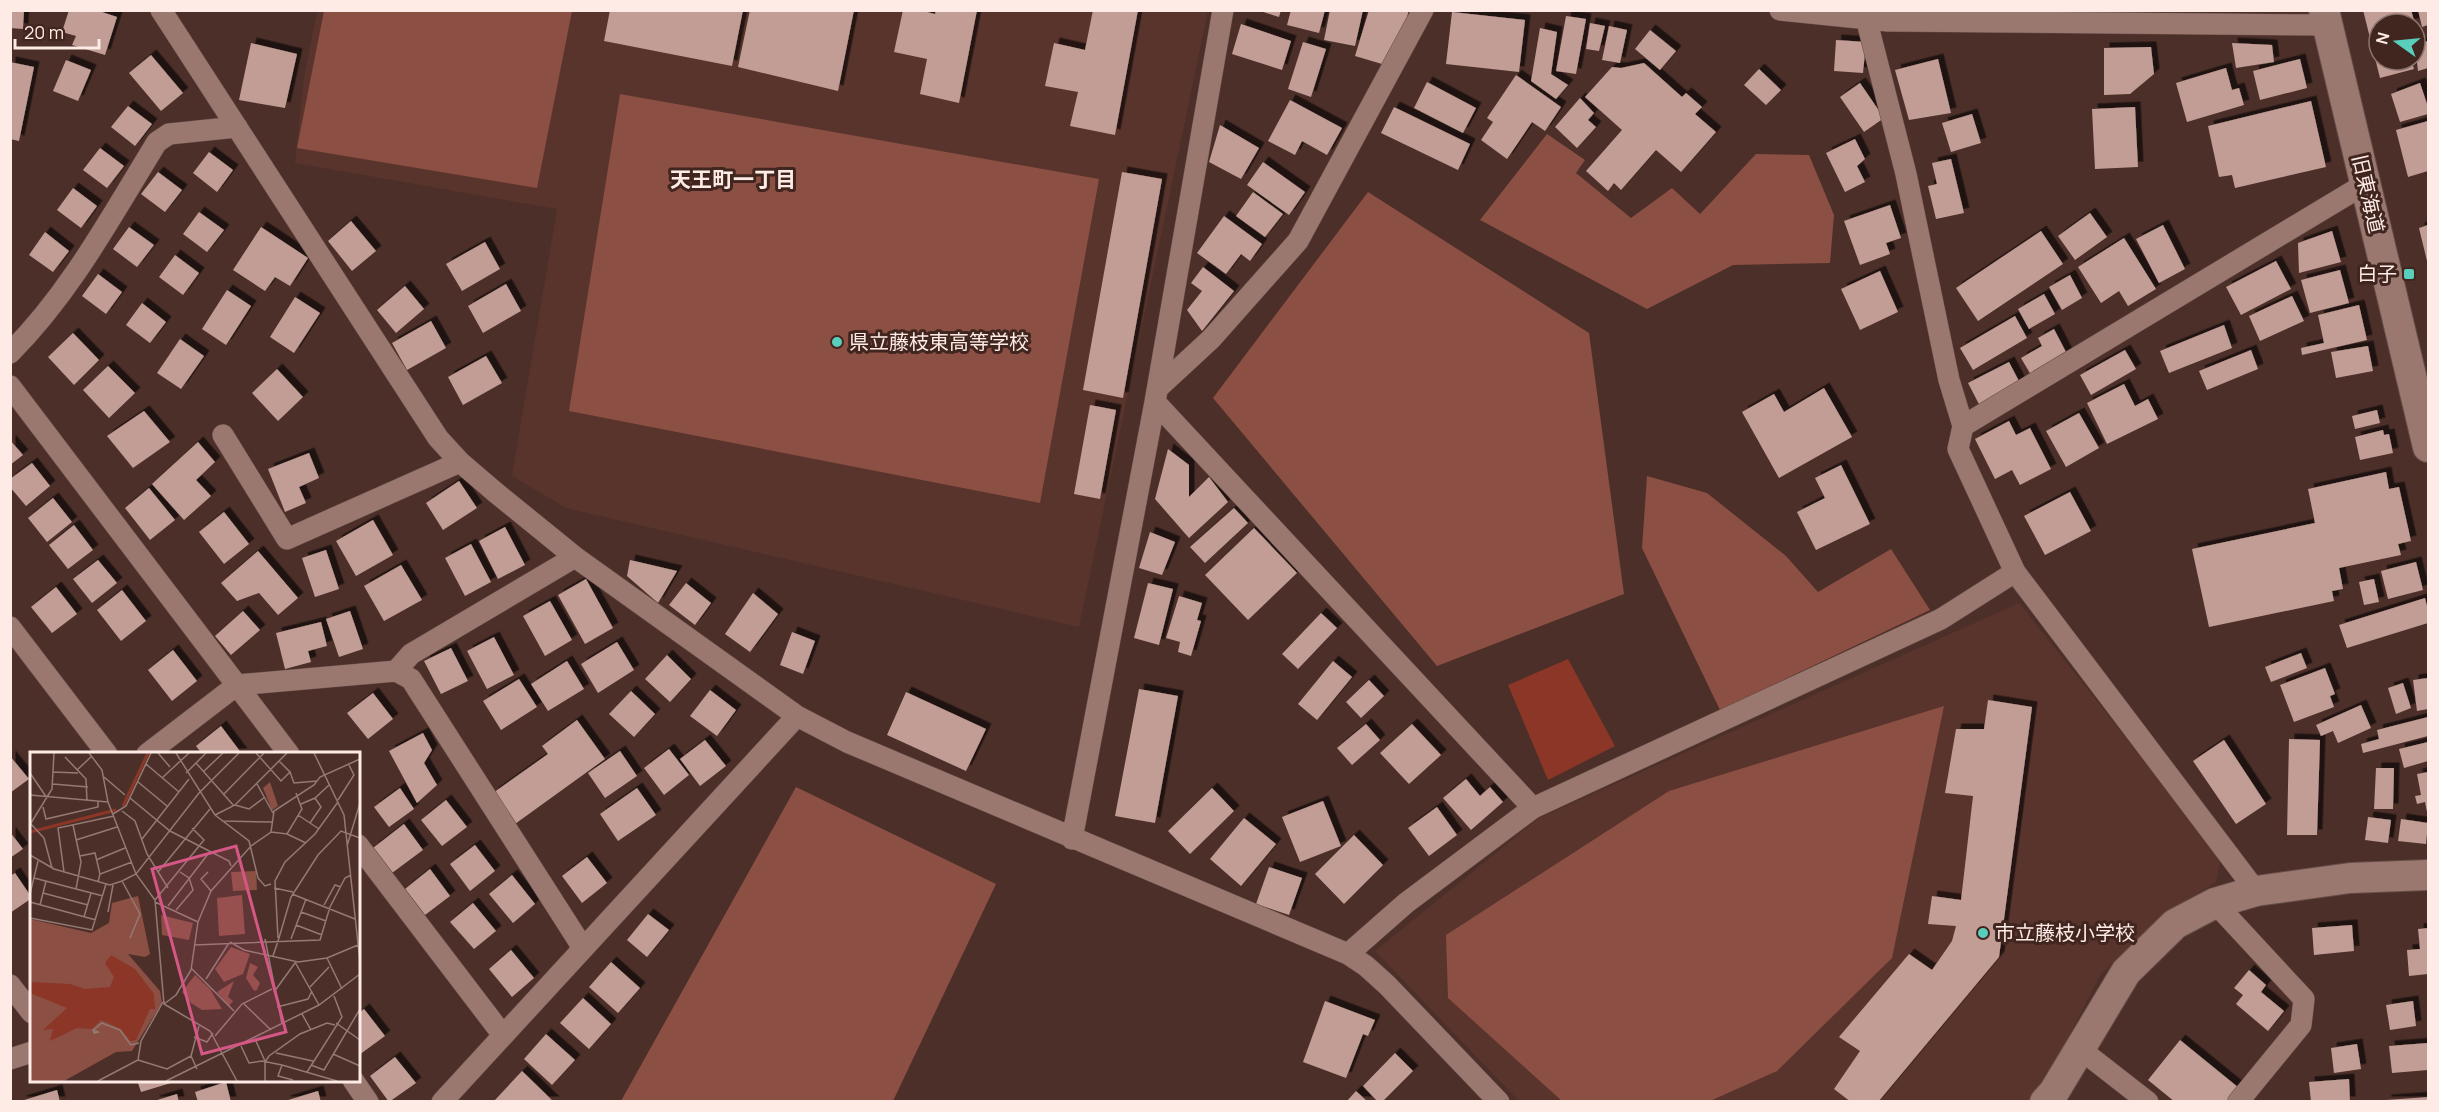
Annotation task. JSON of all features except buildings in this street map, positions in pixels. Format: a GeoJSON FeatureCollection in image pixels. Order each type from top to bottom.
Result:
{"type":"FeatureCollection","features":[{"type":"Feature","properties":{"kind":"street"},"geometry":{"type":"LineString","coordinates":[[161,10],[438,438],[460,462],[575,556],[797,716],[847,742],[1348,954],[1366,966],[1387,985],[1499,1101]]}},
{"type":"Feature","properties":{"kind":"street"},"geometry":{"type":"LineString","coordinates":[[1072,838],[1157,395],[1223,10]]}},
{"type":"Feature","properties":{"kind":"street"},"geometry":{"type":"LineString","coordinates":[[1157,395],[1211,339],[1298,241],[1423,10]]}},
{"type":"Feature","properties":{"kind":"street"},"geometry":{"type":"LineString","coordinates":[[1780,10],[1866,18],[1908,16],[2326,18]]}},
{"type":"Feature","properties":{"kind":"street"},"geometry":{"type":"LineString","coordinates":[[1866,18],[1906,174],[1949,380],[1964,426],[1958,449],[2015,572],[2256,891]]}},
{"type":"Feature","properties":{"kind":"street","name":"旧東海道"},"geometry":{"type":"LineString","coordinates":[[2326,18],[2365,184],[2424,407],[2428,447]]}},
{"type":"Feature","properties":{"kind":"street"},"geometry":{"type":"LineString","coordinates":[[10,353],[36,327],[64,293],[157,142],[169,134],[237,127]]}},
{"type":"Feature","properties":{"kind":"street"},"geometry":{"type":"LineString","coordinates":[[1964,426],[2365,184]]}},
{"type":"Feature","properties":{"kind":"street"},"geometry":{"type":"LineString","coordinates":[[10,386],[288,752]]}},
{"type":"Feature","properties":{"kind":"street"},"geometry":{"type":"LineString","coordinates":[[1157,395],[1533,808]]}},
{"type":"Feature","properties":{"kind":"street"},"geometry":{"type":"LineString","coordinates":[[223,435],[287,539],[460,462]]}},
{"type":"Feature","properties":{"kind":"street"},"geometry":{"type":"LineString","coordinates":[[396,671],[411,654],[575,556]]}},
{"type":"Feature","properties":{"kind":"street"},"geometry":{"type":"LineString","coordinates":[[1348,954],[1406,903],[1533,808],[1941,619],[2015,572]]}},
{"type":"Feature","properties":{"kind":"street"},"geometry":{"type":"LineString","coordinates":[[10,627],[106,752]]}},
{"type":"Feature","properties":{"kind":"street"},"geometry":{"type":"LineString","coordinates":[[148,752],[237,685],[396,671],[411,679],[583,948]]}},
{"type":"Feature","properties":{"kind":"street"},"geometry":{"type":"LineString","coordinates":[[442,1101],[797,716]]}},
{"type":"Feature","properties":{"kind":"street"},"geometry":{"type":"LineString","coordinates":[[360,848],[502,1034]]}},
{"type":"Feature","properties":{"kind":"street"},"geometry":{"type":"LineString","coordinates":[[2045,1101],[2080,1049],[2126,972],[2175,924],[2215,903],[2256,891],[2350,878],[2428,876]]}},
{"type":"Feature","properties":{"kind":"street"},"geometry":{"type":"LineString","coordinates":[[2215,903],[2304,999],[2301,1025],[2238,1101]]}},
{"type":"Feature","properties":{"kind":"street"},"geometry":{"type":"LineString","coordinates":[[10,985],[30,1010]]}},
{"type":"Feature","properties":{"kind":"street"},"geometry":{"type":"LineString","coordinates":[[2080,1049],[2148,1101]]}},
{"type":"Feature","properties":{"kind":"street"},"geometry":{"type":"LineString","coordinates":[[10,1059],[30,1053]]}},
{"type":"Feature","properties":{"kind":"street"},"geometry":{"type":"LineString","coordinates":[[354,1082],[368,1101]]}},
{"type":"Feature","properties":{"kind":"shaded area","name":"県立藤枝東高等学校"},"geometry":{"type":"Polygon","coordinates":[[[317,11],[1208,11],[1079,627],[566,508],[512,476],[557,209],[295,163],[304,77],[317,11]]]}},
{"type":"Feature","properties":{"kind":"shaded area"},"geometry":{"type":"Polygon","coordinates":[[[324,11],[572,11],[537,188],[297,148],[324,11]]]}},
{"type":"Feature","properties":{"kind":"shaded area"},"geometry":{"type":"Polygon","coordinates":[[[620,94],[1099,179],[1040,503],[569,411],[620,94]]]}},
{"type":"Feature","properties":{"kind":"shaded area"},"geometry":{"type":"Polygon","coordinates":[[[1547,134],[1585,160],[1576,173],[1631,218],[1672,188],[1700,214],[1756,154],[1809,155],[1834,215],[1830,263],[1733,265],[1647,309],[1480,220],[1547,134]]]}},
{"type":"Feature","properties":{"kind":"shaded area"},"geometry":{"type":"Polygon","coordinates":[[[1368,192],[1589,333],[1624,594],[1437,666],[1213,398],[1368,192]]]}},
{"type":"Feature","properties":{"kind":"shaded area"},"geometry":{"type":"Polygon","coordinates":[[[1647,476],[1707,493],[1786,556],[1818,592],[1891,549],[1930,610],[1720,710],[1642,548],[1647,476]]]}},
{"type":"Feature","properties":{"kind":"shaded area"},"geometry":{"type":"Polygon","coordinates":[[[2019,603],[2221,857],[2216,882],[2164,914],[2101,974],[2042,1088],[2028,1101],[1519,1101],[1375,951],[1539,818],[2019,603]]]}},
{"type":"Feature","properties":{"kind":"shaded area"},"geometry":{"type":"Polygon","coordinates":[[[1568,659],[1615,746],[1548,780],[1508,685],[1568,659]]]}},
{"type":"Feature","properties":{"kind":"shaded area"},"geometry":{"type":"Polygon","coordinates":[[[1944,706],[1892,958],[1777,1071],[1710,1101],[1562,1101],[1448,998],[1446,935],[1669,791],[1944,706]]]}},
{"type":"Feature","properties":{"kind":"shaded area"},"geometry":{"type":"Polygon","coordinates":[[[796,787],[996,884],[893,1101],[621,1101],[796,787]]]}},
{"type":"Feature","properties":{"kind":"place","name":"白子"},"geometry":{"type":"Point","coordinates":[2409,274]}},
{"type":"Feature","properties":{"kind":"place","name":"県立藤枝東高等学校"},"geometry":{"type":"Point","coordinates":[837,342]}},
{"type":"Feature","properties":{"kind":"place","name":"市立藤枝小学校"},"geometry":{"type":"Point","coordinates":[1983,933]}},
{"type":"Feature","properties":{"kind":"district","name":"天王町一丁目"},"geometry":{"type":"Point","coordinates":[733,180]}}]}
